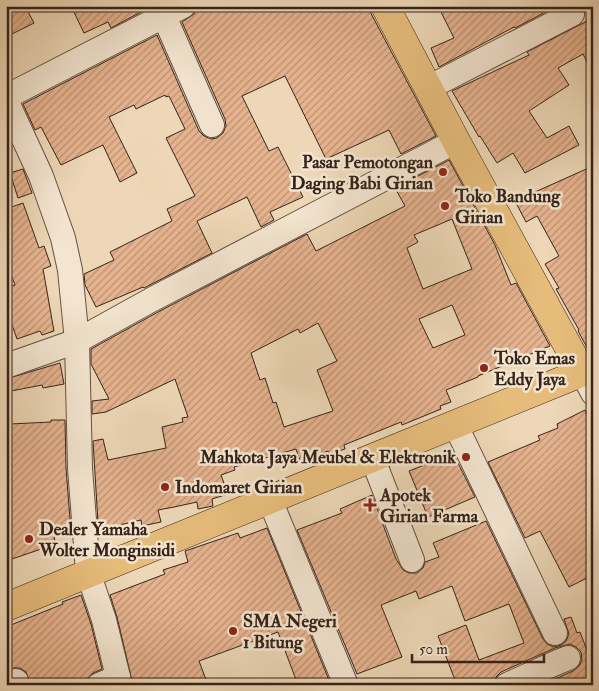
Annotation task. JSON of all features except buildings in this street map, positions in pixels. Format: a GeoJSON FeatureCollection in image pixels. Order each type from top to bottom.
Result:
{"type":"FeatureCollection","features":[{"type":"Feature","properties":{"kind":"highway"},"geometry":{"type":"LineString","coordinates":[[6,607],[455,424],[589,378],[456,141],[385,6]]}},
{"type":"Feature","properties":{"kind":"street"},"geometry":{"type":"LineString","coordinates":[[112,682],[104,620],[88,572],[80,468],[77,341],[70,270],[64,238],[41,176],[6,99],[174,11],[212,125]]}},
{"type":"Feature","properties":{"kind":"street"},"geometry":{"type":"LineString","coordinates":[[428,88],[572,14]]}},
{"type":"Feature","properties":{"kind":"street"},"geometry":{"type":"LineString","coordinates":[[6,366],[77,341],[151,300],[456,141]]}},
{"type":"Feature","properties":{"kind":"street"},"geometry":{"type":"LineString","coordinates":[[455,424],[555,633]]}},
{"type":"Feature","properties":{"kind":"street"},"geometry":{"type":"LineString","coordinates":[[372,458],[412,560]]}},
{"type":"Feature","properties":{"kind":"street"},"geometry":{"type":"LineString","coordinates":[[270,500],[346,685]]}},
{"type":"Feature","properties":{"kind":"street"},"geometry":{"type":"LineString","coordinates":[[507,685],[568,658]]}},
{"type":"Feature","properties":{"kind":"place","name":"Pasar Pemotongan Daging Babi Girian"},"geometry":{"type":"Point","coordinates":[443,172]}},
{"type":"Feature","properties":{"kind":"place","name":"Toko Bandung Girian"},"geometry":{"type":"Point","coordinates":[445,206]}},
{"type":"Feature","properties":{"kind":"place","name":"Toko Emas Eddy Jaya"},"geometry":{"type":"Point","coordinates":[484,368]}},
{"type":"Feature","properties":{"kind":"place","name":"Mahkota Jaya Meubel & Elektronik"},"geometry":{"type":"Point","coordinates":[466,457]}},
{"type":"Feature","properties":{"kind":"place","name":"Indomaret Girian"},"geometry":{"type":"Point","coordinates":[165,487]}},
{"type":"Feature","properties":{"kind":"place","name":"Apotek Girian Farma"},"geometry":{"type":"Point","coordinates":[370,505]}},
{"type":"Feature","properties":{"kind":"place","name":"Dealer Yamaha Wolter Monginsidi"},"geometry":{"type":"Point","coordinates":[29,539]}},
{"type":"Feature","properties":{"kind":"place","name":"SMA Negeri 1 Bitung"},"geometry":{"type":"Point","coordinates":[233,631]}}]}
